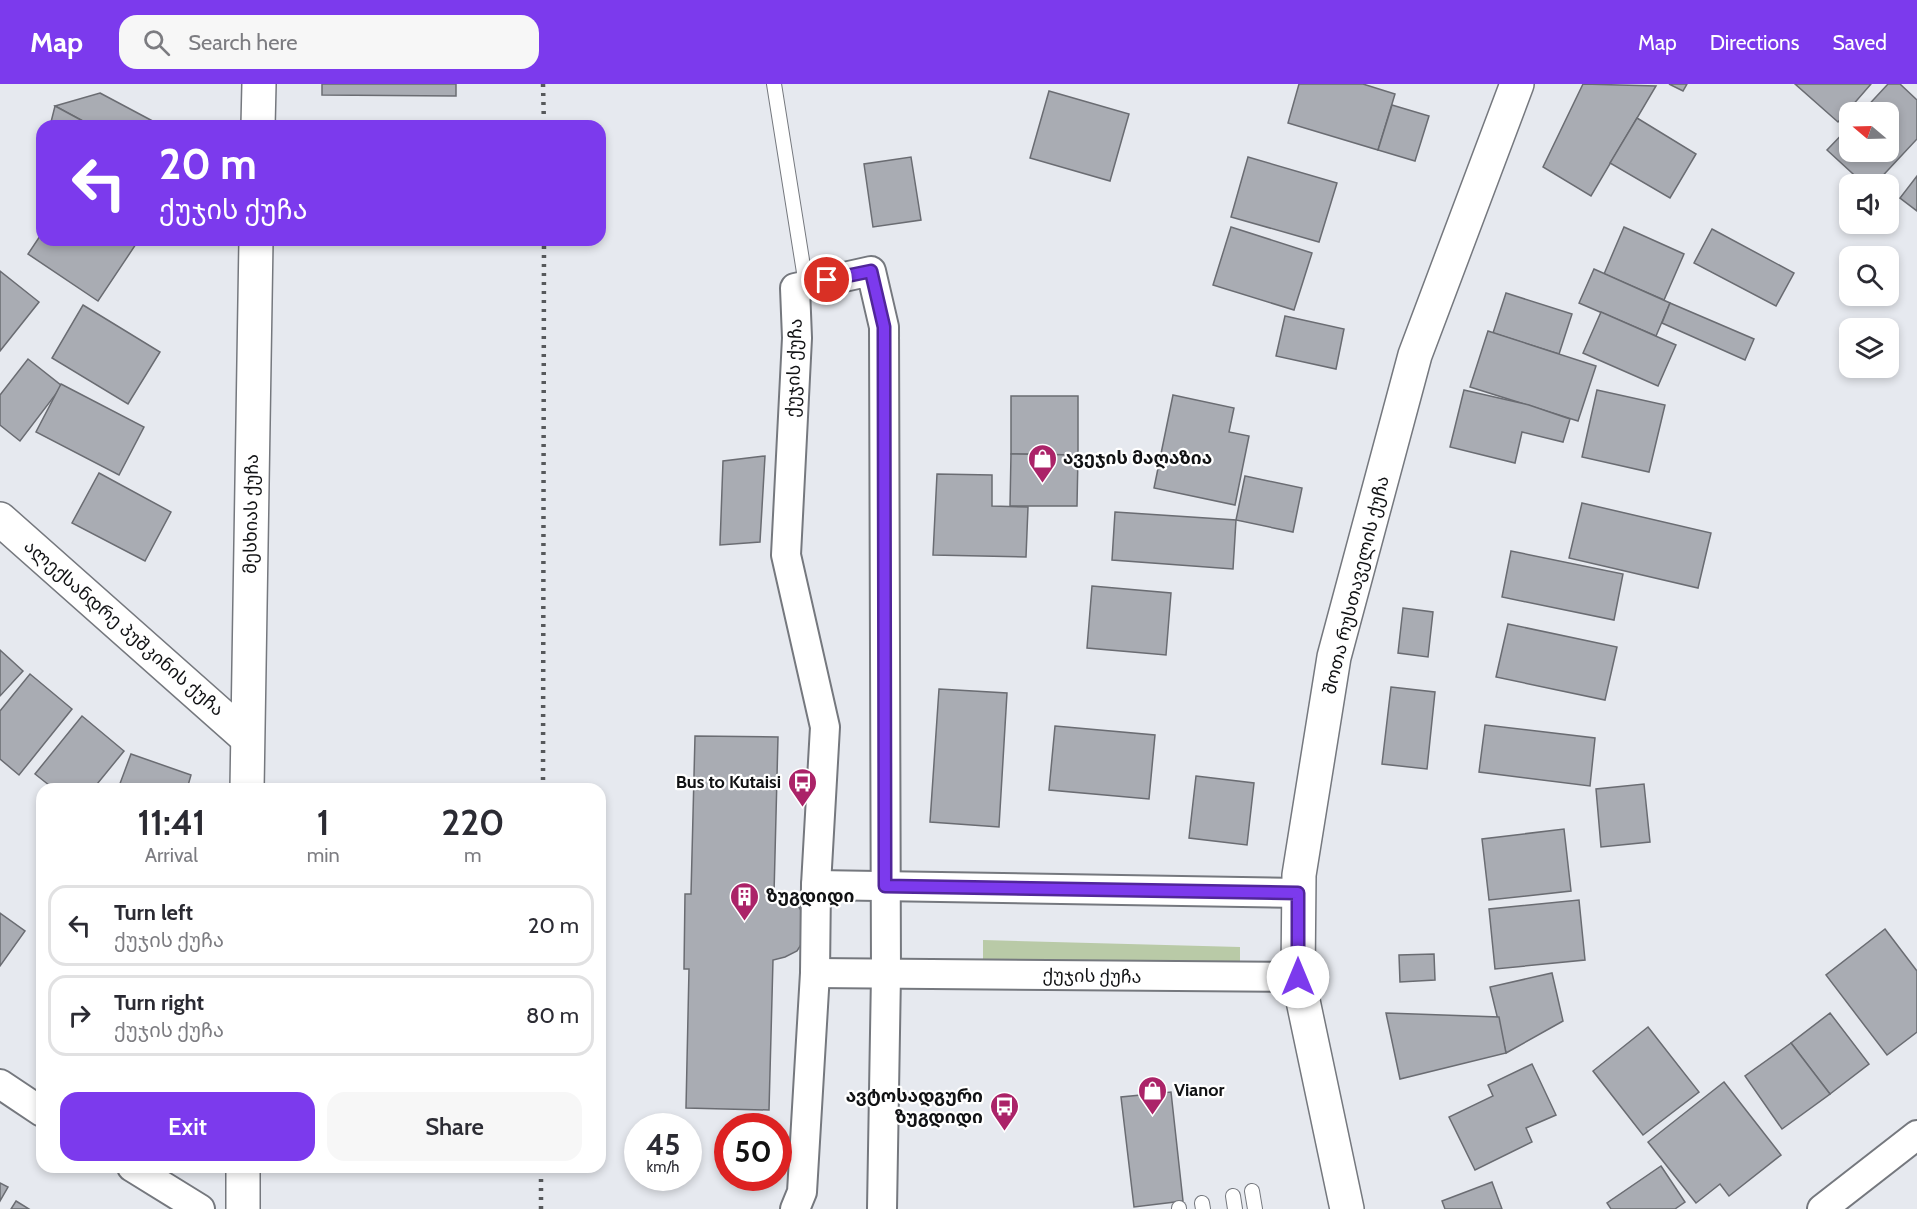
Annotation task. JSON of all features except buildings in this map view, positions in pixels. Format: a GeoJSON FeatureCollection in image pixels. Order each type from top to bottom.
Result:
{"type":"FeatureCollection","features":[{"type":"Feature","properties":{"kind":"main road"},"geometry":{"type":"LineString","coordinates":[[258,120],[259,84]]}},
{"type":"Feature","properties":{"kind":"main road","name":"შოთა რუსთაველის ქუჩა"},"geometry":{"type":"LineString","coordinates":[[1347,1209],[1298,977],[1298,893],[1334,657],[1415,356],[1517,84]]}},
{"type":"Feature","properties":{"kind":"main road","name":"მესხიას ქუჩა"},"geometry":{"type":"LineString","coordinates":[[247,783],[256,246]]}},
{"type":"Feature","properties":{"kind":"main road","name":"ალექსანდრე პუშკინის ქუჩა"},"geometry":{"type":"LineString","coordinates":[[0,519],[248,738]]}},
{"type":"Feature","properties":{"kind":"main road"},"geometry":{"type":"LineString","coordinates":[[243,1173],[243,1209]]}},
{"type":"Feature","properties":{"kind":"street"},"geometry":{"type":"LineString","coordinates":[[806,285],[871,271],[884,327],[886,974],[882,1209]]}},
{"type":"Feature","properties":{"kind":"street","name":"ქუჯის ქუჩა"},"geometry":{"type":"LineString","coordinates":[[795,1209],[801,1192],[815,973],[816,885],[825,727],[786,555],[797,338],[795,288],[806,285]]}},
{"type":"Feature","properties":{"kind":"street"},"geometry":{"type":"LineString","coordinates":[[816,885],[1298,893]]}},
{"type":"Feature","properties":{"kind":"street","name":"ქუჯის ქუჩა"},"geometry":{"type":"LineString","coordinates":[[815,973],[1298,977]]}},
{"type":"Feature","properties":{"kind":"street"},"geometry":{"type":"LineString","coordinates":[[0,1084],[36,1108]]}},
{"type":"Feature","properties":{"kind":"street"},"geometry":{"type":"LineString","coordinates":[[1822,1209],[1917,1135]]}},
{"type":"Feature","properties":{"kind":"street"},"geometry":{"type":"LineString","coordinates":[[142,1173],[200,1209]]}},
{"type":"Feature","properties":{"kind":"lane"},"geometry":{"type":"LineString","coordinates":[[774,84],[806,285]]}},
{"type":"Feature","properties":{"kind":"lane"},"geometry":{"type":"LineString","coordinates":[[1252,1191],[1255,1209]]}},
{"type":"Feature","properties":{"kind":"green space"},"geometry":{"type":"Polygon","coordinates":[[[983,940],[1240,947],[1240,974],[983,967],[983,940]]]}},
{"type":"Feature","properties":{"kind":"railway"},"geometry":{"type":"LineString","coordinates":[[543,84],[544,120]]}},
{"type":"Feature","properties":{"kind":"railway"},"geometry":{"type":"LineString","coordinates":[[543,783],[544,246]]}},
{"type":"Feature","properties":{"kind":"railway"},"geometry":{"type":"LineString","coordinates":[[541,1173],[541,1209]]}},
{"type":"Feature","properties":{"kind":"place","name":"ავეჯის მაღაზია"},"geometry":{"type":"Point","coordinates":[1042,484]}},
{"type":"Feature","properties":{"kind":"place","name":"Bus to Kutaisi"},"geometry":{"type":"Point","coordinates":[802,808]}},
{"type":"Feature","properties":{"kind":"place","name":"ზუგდიდი"},"geometry":{"type":"Point","coordinates":[745,922]}},
{"type":"Feature","properties":{"kind":"place","name":"Vianor"},"geometry":{"type":"Point","coordinates":[1153,1116]}},
{"type":"Feature","properties":{"kind":"place","name":"ავტოსადგური ზუგდიდი"},"geometry":{"type":"Point","coordinates":[1004,1132]}},
{"type":"Feature","properties":{"kind":"route"},"geometry":{"type":"LineString","coordinates":[[827,280],[871,271],[884,327],[885,886],[1298,893],[1298,977]]}}]}
